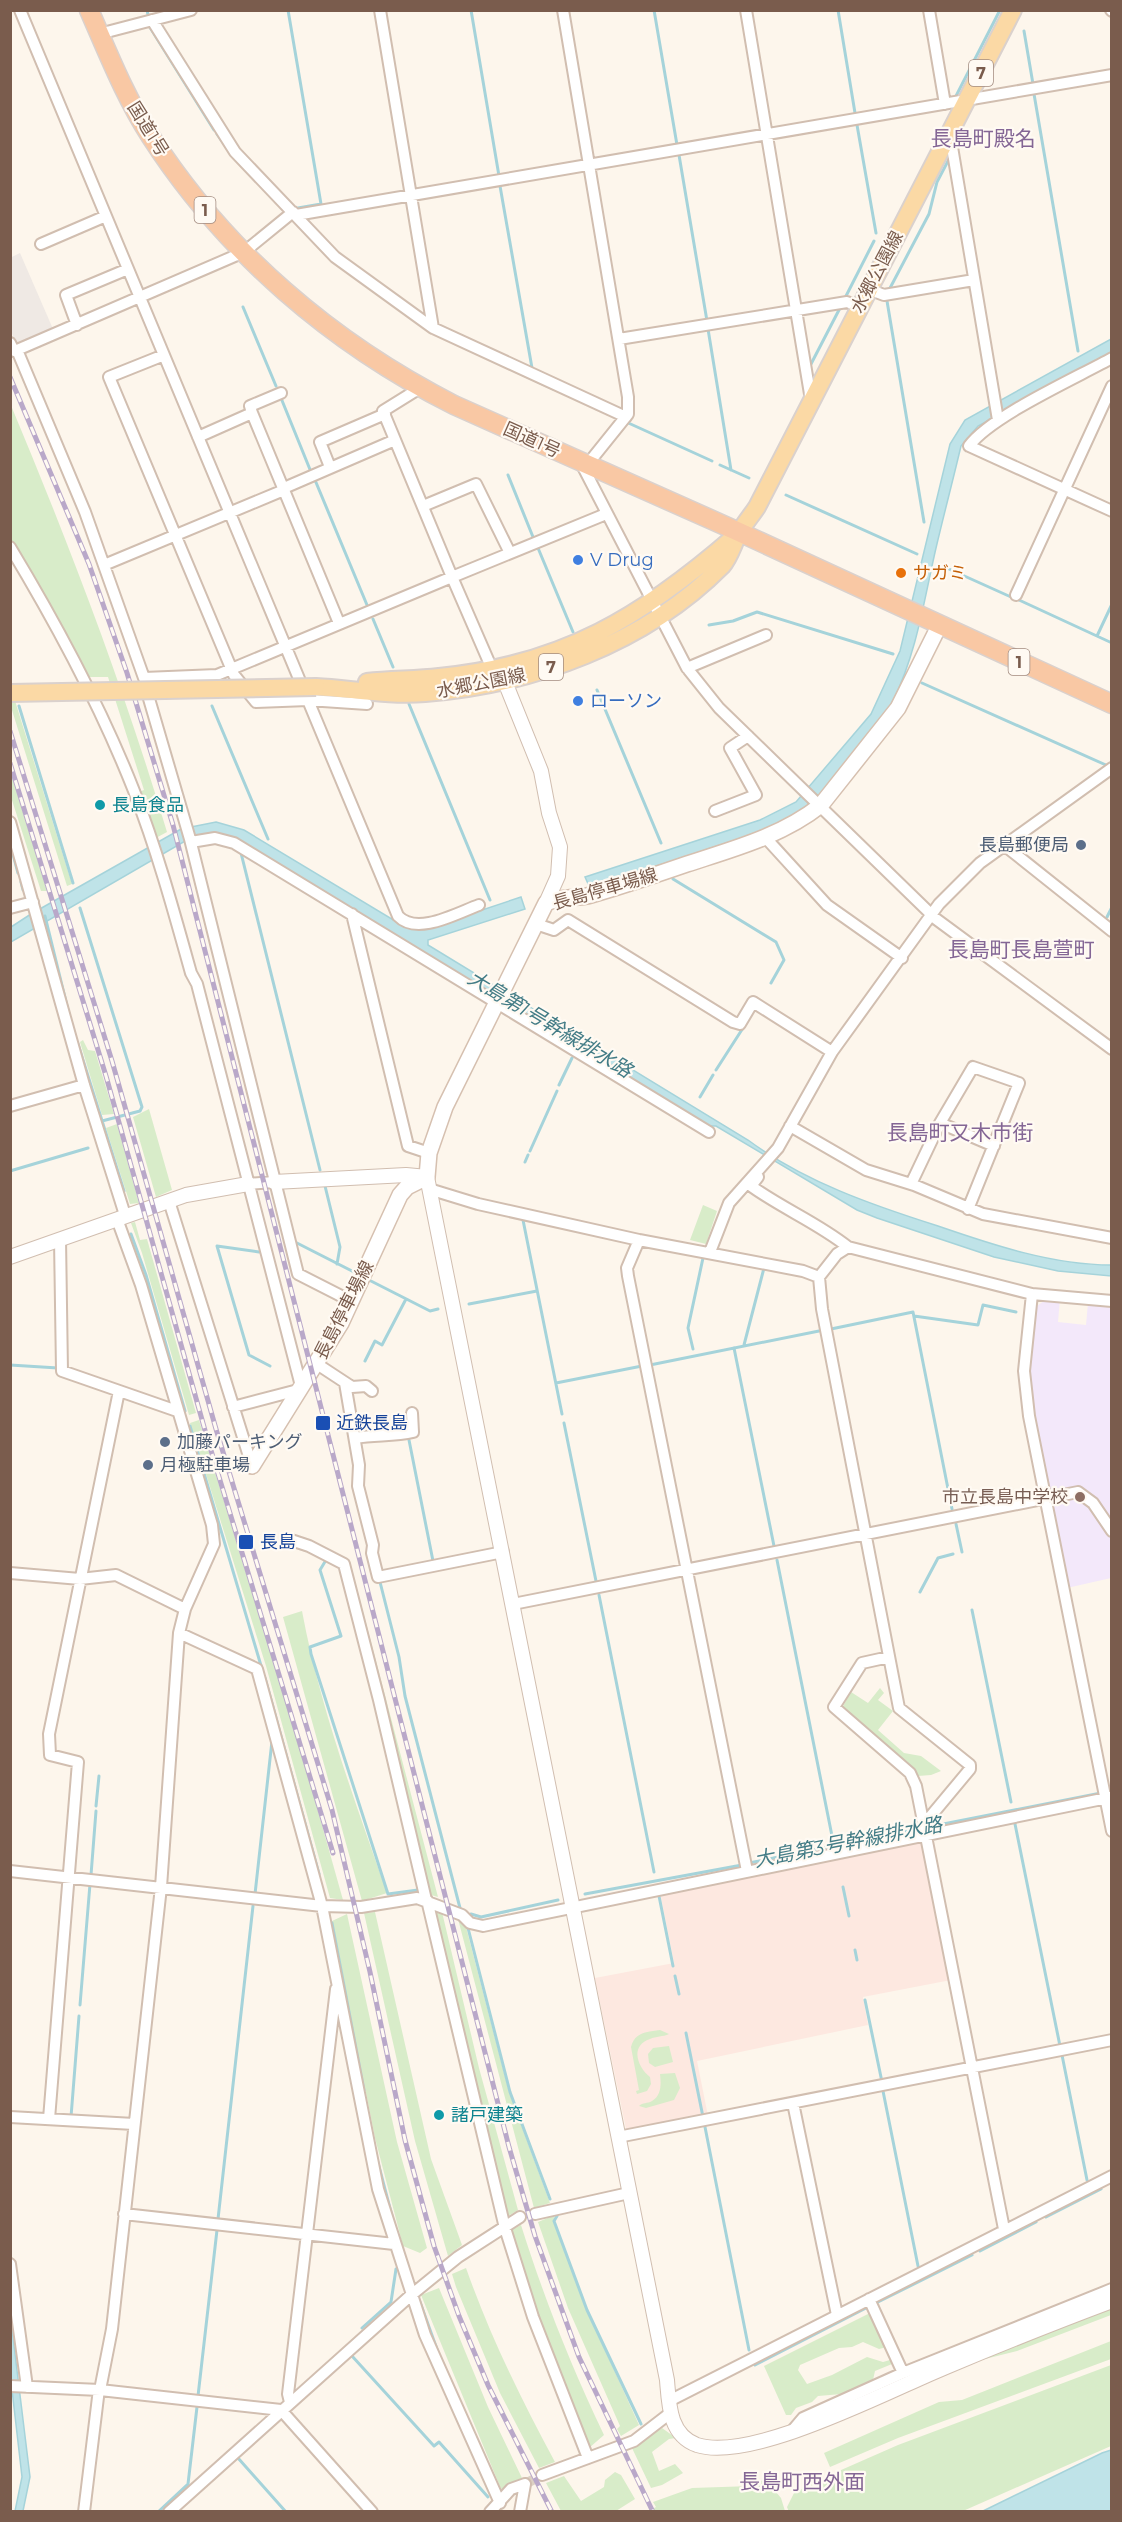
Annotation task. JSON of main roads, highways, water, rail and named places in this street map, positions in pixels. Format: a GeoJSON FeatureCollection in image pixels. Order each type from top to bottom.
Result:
{"type":"FeatureCollection","features":[{"type":"Feature","properties":{"kind":"highway","name":"国道1号"},"geometry":{"type":"LineString","coordinates":[[89,10],[126,93],[150,135],[200,205],[243,252],[323,324],[420,388],[584,464],[740,532],[1112,704]]}},
{"type":"Feature","properties":{"kind":"main road","name":"水郷公園線"},"geometry":{"type":"LineString","coordinates":[[10,693],[423,693],[498,673],[584,656],[724,564],[740,532],[757,507],[1013,10]]}},
{"type":"Feature","properties":{"kind":"main road","name":"長島停車場線"},"geometry":{"type":"LineString","coordinates":[[252,1466],[317,1364],[351,1301],[400,1195],[407,1187],[428,1183],[429,1153],[445,1107],[546,903],[556,898],[589,896],[765,837],[818,803],[898,708],[934,622]]}},
{"type":"Feature","properties":{"kind":"water"},"geometry":{"type":"Polygon","coordinates":[[[1111,339],[1111,353],[978,426],[961,446],[919,626],[901,682],[885,715],[866,742],[811,804],[803,812],[763,831],[590,888],[585,877],[760,820],[796,802],[871,714],[900,651],[950,444],[965,420],[1111,339]]]}},
{"type":"Feature","properties":{"kind":"water","name":"大島第1号幹線排水路"},"geometry":{"type":"Polygon","coordinates":[[[216,822],[244,830],[405,927],[425,929],[521,897],[525,909],[428,940],[428,945],[770,1155],[816,1180],[888,1210],[1002,1247],[1067,1262],[1111,1265],[1111,1276],[1058,1271],[994,1257],[857,1210],[716,1126],[709,1126],[233,838],[192,837],[11,942],[11,927],[31,914],[181,829],[216,822]]]}},
{"type":"Feature","properties":{"kind":"water"},"geometry":{"type":"Polygon","coordinates":[[[10,2313],[30,2477],[23,2511],[15,2511],[22,2477],[11,2381],[10,2313]]]}},
{"type":"Feature","properties":{"kind":"water"},"geometry":{"type":"Polygon","coordinates":[[[1111,2450],[1111,2511],[983,2511],[1102,2453],[1111,2450]]]}},
{"type":"Feature","properties":{"kind":"waterway"},"geometry":{"type":"LineString","coordinates":[[147,10],[148,15]]}},
{"type":"Feature","properties":{"kind":"waterway"},"geometry":{"type":"LineString","coordinates":[[288,10],[321,204],[298,208]]}},
{"type":"Feature","properties":{"kind":"waterway"},"geometry":{"type":"LineString","coordinates":[[471,10],[499,176]]}},
{"type":"Feature","properties":{"kind":"waterway"},"geometry":{"type":"LineString","coordinates":[[654,10],[677,145]]}},
{"type":"Feature","properties":{"kind":"waterway"},"geometry":{"type":"LineString","coordinates":[[838,10],[855,113]]}},
{"type":"Feature","properties":{"kind":"waterway"},"geometry":{"type":"LineString","coordinates":[[955,98],[1000,10]]}},
{"type":"Feature","properties":{"kind":"waterway"},"geometry":{"type":"LineString","coordinates":[[151,29],[214,130]]}},
{"type":"Feature","properties":{"kind":"waterway"},"geometry":{"type":"LineString","coordinates":[[1024,31],[1033,84]]}},
{"type":"Feature","properties":{"kind":"waterway"},"geometry":{"type":"LineString","coordinates":[[1034,94],[1078,351]]}},
{"type":"Feature","properties":{"kind":"waterway"},"geometry":{"type":"LineString","coordinates":[[857,125],[876,233]]}},
{"type":"Feature","properties":{"kind":"waterway"},"geometry":{"type":"LineString","coordinates":[[217,134],[233,157]]}},
{"type":"Feature","properties":{"kind":"waterway"},"geometry":{"type":"LineString","coordinates":[[679,155],[707,321]]}},
{"type":"Feature","properties":{"kind":"waterway"},"geometry":{"type":"LineString","coordinates":[[889,290],[929,214],[937,182],[949,159]]}},
{"type":"Feature","properties":{"kind":"waterway"},"geometry":{"type":"LineString","coordinates":[[500,186],[532,368]]}},
{"type":"Feature","properties":{"kind":"waterway"},"geometry":{"type":"LineString","coordinates":[[845,298],[874,241]]}},
{"type":"Feature","properties":{"kind":"waterway"},"geometry":{"type":"LineString","coordinates":[[887,301],[924,522]]}},
{"type":"Feature","properties":{"kind":"waterway"},"geometry":{"type":"LineString","coordinates":[[243,307],[276,386]]}},
{"type":"Feature","properties":{"kind":"waterway"},"geometry":{"type":"LineString","coordinates":[[811,364],[840,308]]}},
{"type":"Feature","properties":{"kind":"waterway"},"geometry":{"type":"LineString","coordinates":[[708,329],[731,470]]}},
{"type":"Feature","properties":{"kind":"waterway"},"geometry":{"type":"LineString","coordinates":[[510,369],[553,389]]}},
{"type":"Feature","properties":{"kind":"waterway"},"geometry":{"type":"LineString","coordinates":[[281,398],[311,472]]}},
{"type":"Feature","properties":{"kind":"waterway"},"geometry":{"type":"LineString","coordinates":[[624,421],[712,461]]}},
{"type":"Feature","properties":{"kind":"waterway"},"geometry":{"type":"LineString","coordinates":[[720,465],[749,478]]}},
{"type":"Feature","properties":{"kind":"waterway"},"geometry":{"type":"LineString","coordinates":[[508,475],[533,537]]}},
{"type":"Feature","properties":{"kind":"waterway"},"geometry":{"type":"LineString","coordinates":[[315,480],[367,605]]}},
{"type":"Feature","properties":{"kind":"waterway"},"geometry":{"type":"LineString","coordinates":[[786,495],[917,554]]}},
{"type":"Feature","properties":{"kind":"waterway"},"geometry":{"type":"LineString","coordinates":[[538,548],[573,632]]}},
{"type":"Feature","properties":{"kind":"waterway"},"geometry":{"type":"LineString","coordinates":[[940,565],[1011,597]]}},
{"type":"Feature","properties":{"kind":"waterway"},"geometry":{"type":"LineString","coordinates":[[1019,600],[1112,643]]}},
{"type":"Feature","properties":{"kind":"waterway"},"geometry":{"type":"LineString","coordinates":[[1097,636],[1112,604]]}},
{"type":"Feature","properties":{"kind":"waterway"},"geometry":{"type":"LineString","coordinates":[[709,625],[733,621],[757,612],[893,654]]}},
{"type":"Feature","properties":{"kind":"waterway"},"geometry":{"type":"LineString","coordinates":[[373,619],[393,667]]}},
{"type":"Feature","properties":{"kind":"waterway"},"geometry":{"type":"LineString","coordinates":[[922,683],[1106,765]]}},
{"type":"Feature","properties":{"kind":"waterway"},"geometry":{"type":"LineString","coordinates":[[597,690],[661,843]]}},
{"type":"Feature","properties":{"kind":"waterway"},"geometry":{"type":"LineString","coordinates":[[409,704],[490,900]]}},
{"type":"Feature","properties":{"kind":"waterway"},"geometry":{"type":"LineString","coordinates":[[19,706],[73,883]]}},
{"type":"Feature","properties":{"kind":"waterway"},"geometry":{"type":"LineString","coordinates":[[212,706],[268,839]]}},
{"type":"Feature","properties":{"kind":"waterway"},"geometry":{"type":"LineString","coordinates":[[10,843],[18,873]]}},
{"type":"Feature","properties":{"kind":"waterway"},"geometry":{"type":"LineString","coordinates":[[241,853],[320,1170]]}},
{"type":"Feature","properties":{"kind":"waterway"},"geometry":{"type":"LineString","coordinates":[[673,879],[776,942],[784,960],[771,983]]}},
{"type":"Feature","properties":{"kind":"waterway"},"geometry":{"type":"LineString","coordinates":[[21,882],[23,890]]}},
{"type":"Feature","properties":{"kind":"waterway"},"geometry":{"type":"LineString","coordinates":[[1107,917],[1112,907]]}},
{"type":"Feature","properties":{"kind":"waterway"},"geometry":{"type":"LineString","coordinates":[[80,908],[142,1107],[140,1111],[102,1121]]}},
{"type":"Feature","properties":{"kind":"waterway"},"geometry":{"type":"LineString","coordinates":[[45,916],[70,1018]]}},
{"type":"Feature","properties":{"kind":"waterway"},"geometry":{"type":"LineString","coordinates":[[716,1070],[743,1028]]}},
{"type":"Feature","properties":{"kind":"waterway"},"geometry":{"type":"LineString","coordinates":[[78,1044],[124,1191]]}},
{"type":"Feature","properties":{"kind":"waterway","name":"大島第1号幹線排水路"},"geometry":{"type":"LineString","coordinates":[[559,1085],[572,1058]]}},
{"type":"Feature","properties":{"kind":"waterway"},"geometry":{"type":"LineString","coordinates":[[700,1097],[713,1075]]}},
{"type":"Feature","properties":{"kind":"waterway"},"geometry":{"type":"LineString","coordinates":[[530,1151],[557,1091]]}},
{"type":"Feature","properties":{"kind":"waterway"},"geometry":{"type":"LineString","coordinates":[[10,1171],[88,1148]]}},
{"type":"Feature","properties":{"kind":"waterway"},"geometry":{"type":"LineString","coordinates":[[525,1162],[528,1155]]}},
{"type":"Feature","properties":{"kind":"waterway"},"geometry":{"type":"LineString","coordinates":[[325,1186],[340,1247],[337,1264]]}},
{"type":"Feature","properties":{"kind":"waterway"},"geometry":{"type":"LineString","coordinates":[[523,1220],[562,1414]]}},
{"type":"Feature","properties":{"kind":"waterway"},"geometry":{"type":"LineString","coordinates":[[131,1234],[146,1275],[185,1411]]}},
{"type":"Feature","properties":{"kind":"waterway"},"geometry":{"type":"LineString","coordinates":[[295,1242],[356,1273]]}},
{"type":"Feature","properties":{"kind":"waterway"},"geometry":{"type":"LineString","coordinates":[[259,1252],[217,1246],[249,1355],[270,1366]]}},
{"type":"Feature","properties":{"kind":"waterway"},"geometry":{"type":"LineString","coordinates":[[693,1349],[688,1328],[703,1258]]}},
{"type":"Feature","properties":{"kind":"waterway"},"geometry":{"type":"LineString","coordinates":[[744,1345],[764,1268]]}},
{"type":"Feature","properties":{"kind":"waterway"},"geometry":{"type":"LineString","coordinates":[[367,1279],[430,1311],[438,1309]]}},
{"type":"Feature","properties":{"kind":"waterway"},"geometry":{"type":"LineString","coordinates":[[469,1304],[537,1291]]}},
{"type":"Feature","properties":{"kind":"waterway"},"geometry":{"type":"LineString","coordinates":[[365,1361],[375,1341],[382,1345],[406,1299]]}},
{"type":"Feature","properties":{"kind":"waterway"},"geometry":{"type":"LineString","coordinates":[[914,1316],[978,1325],[983,1305],[1016,1312]]}},
{"type":"Feature","properties":{"kind":"waterway"},"geometry":{"type":"LineString","coordinates":[[831,1329],[913,1312],[952,1509]]}},
{"type":"Feature","properties":{"kind":"waterway"},"geometry":{"type":"LineString","coordinates":[[650,1365],[819,1331]]}},
{"type":"Feature","properties":{"kind":"waterway"},"geometry":{"type":"LineString","coordinates":[[734,1348],[774,1546]]}},
{"type":"Feature","properties":{"kind":"waterway"},"geometry":{"type":"LineString","coordinates":[[10,1365],[58,1368]]}},
{"type":"Feature","properties":{"kind":"waterway"},"geometry":{"type":"LineString","coordinates":[[556,1383],[642,1366]]}},
{"type":"Feature","properties":{"kind":"waterway"},"geometry":{"type":"LineString","coordinates":[[564,1423],[596,1581]]}},
{"type":"Feature","properties":{"kind":"waterway"},"geometry":{"type":"LineString","coordinates":[[190,1426],[262,1669]]}},
{"type":"Feature","properties":{"kind":"waterway"},"geometry":{"type":"LineString","coordinates":[[409,1440],[433,1561]]}},
{"type":"Feature","properties":{"kind":"waterway"},"geometry":{"type":"LineString","coordinates":[[956,1524],[962,1552]]}},
{"type":"Feature","properties":{"kind":"waterway"},"geometry":{"type":"LineString","coordinates":[[920,1592],[938,1558],[953,1554]]}},
{"type":"Feature","properties":{"kind":"waterway"},"geometry":{"type":"LineString","coordinates":[[326,1560],[320,1570],[341,1636],[310,1647],[311,1654],[388,1894],[418,1890]]}},
{"type":"Feature","properties":{"kind":"waterway"},"geometry":{"type":"LineString","coordinates":[[777,1560],[834,1846]]}},
{"type":"Feature","properties":{"kind":"waterway"},"geometry":{"type":"LineString","coordinates":[[380,1582],[399,1657],[405,1696],[460,1908]]}},
{"type":"Feature","properties":{"kind":"waterway"},"geometry":{"type":"LineString","coordinates":[[599,1595],[654,1872]]}},
{"type":"Feature","properties":{"kind":"waterway"},"geometry":{"type":"LineString","coordinates":[[972,1610],[1011,1802]]}},
{"type":"Feature","properties":{"kind":"waterway"},"geometry":{"type":"LineString","coordinates":[[265,1678],[319,1874]]}},
{"type":"Feature","properties":{"kind":"waterway"},"geometry":{"type":"LineString","coordinates":[[255,1894],[272,1741]]}},
{"type":"Feature","properties":{"kind":"waterway"},"geometry":{"type":"LineString","coordinates":[[96,1806],[99,1776]]}},
{"type":"Feature","properties":{"kind":"waterway","name":"大島第3号幹線排水路"},"geometry":{"type":"LineString","coordinates":[[928,1827],[1101,1793]]}},
{"type":"Feature","properties":{"kind":"waterway"},"geometry":{"type":"LineString","coordinates":[[91,1875],[96,1811]]}},
{"type":"Feature","properties":{"kind":"waterway"},"geometry":{"type":"LineString","coordinates":[[1015,1824],[1060,2046]]}},
{"type":"Feature","properties":{"kind":"waterway","name":"大島第3号幹線排水路"},"geometry":{"type":"LineString","coordinates":[[749,1863],[922,1828]]}},
{"type":"Feature","properties":{"kind":"waterway","name":"大島第3号幹線排水路"},"geometry":{"type":"LineString","coordinates":[[585,1894],[742,1865]]}},
{"type":"Feature","properties":{"kind":"waterway"},"geometry":{"type":"LineString","coordinates":[[80,2005],[90,1884]]}},
{"type":"Feature","properties":{"kind":"waterway"},"geometry":{"type":"LineString","coordinates":[[843,1887],[849,1916]]}},
{"type":"Feature","properties":{"kind":"waterway"},"geometry":{"type":"LineString","coordinates":[[659,1896],[673,1966]]}},
{"type":"Feature","properties":{"kind":"waterway"},"geometry":{"type":"LineString","coordinates":[[471,1914],[481,1917],[558,1900]]}},
{"type":"Feature","properties":{"kind":"waterway"},"geometry":{"type":"LineString","coordinates":[[218,2219],[253,1906]]}},
{"type":"Feature","properties":{"kind":"waterway"},"geometry":{"type":"LineString","coordinates":[[332,1923],[364,2090]]}},
{"type":"Feature","properties":{"kind":"waterway"},"geometry":{"type":"LineString","coordinates":[[468,1928],[510,2092],[550,2199]]}},
{"type":"Feature","properties":{"kind":"waterway"},"geometry":{"type":"LineString","coordinates":[[855,1950],[857,1960]]}},
{"type":"Feature","properties":{"kind":"waterway"},"geometry":{"type":"LineString","coordinates":[[675,1976],[679,1994]]}},
{"type":"Feature","properties":{"kind":"waterway"},"geometry":{"type":"LineString","coordinates":[[865,2000],[882,2082]]}},
{"type":"Feature","properties":{"kind":"waterway"},"geometry":{"type":"LineString","coordinates":[[71,2117],[79,2016]]}},
{"type":"Feature","properties":{"kind":"waterway"},"geometry":{"type":"LineString","coordinates":[[686,2033],[703,2117]]}},
{"type":"Feature","properties":{"kind":"waterway"},"geometry":{"type":"LineString","coordinates":[[1062,2055],[1087,2180]]}},
{"type":"Feature","properties":{"kind":"waterway"},"geometry":{"type":"LineString","coordinates":[[883,2091],[918,2266]]}},
{"type":"Feature","properties":{"kind":"waterway"},"geometry":{"type":"LineString","coordinates":[[705,2127],[749,2350]]}},
{"type":"Feature","properties":{"kind":"waterway"},"geometry":{"type":"LineString","coordinates":[[376,2155],[392,2216]]}},
{"type":"Feature","properties":{"kind":"waterway"},"geometry":{"type":"LineString","coordinates":[[1046,2217],[1101,2189]]}},
{"type":"Feature","properties":{"kind":"waterway"},"geometry":{"type":"LineString","coordinates":[[557,2216],[554,2221],[587,2310],[641,2424]]}},
{"type":"Feature","properties":{"kind":"waterway"},"geometry":{"type":"LineString","coordinates":[[980,2251],[1036,2222]]}},
{"type":"Feature","properties":{"kind":"waterway"},"geometry":{"type":"LineString","coordinates":[[198,2396],[217,2230]]}},
{"type":"Feature","properties":{"kind":"waterway"},"geometry":{"type":"LineString","coordinates":[[876,2303],[972,2255]]}},
{"type":"Feature","properties":{"kind":"waterway"},"geometry":{"type":"LineString","coordinates":[[362,2328],[391,2302],[396,2269]]}},
{"type":"Feature","properties":{"kind":"waterway"},"geometry":{"type":"LineString","coordinates":[[420,2302],[438,2352]]}},
{"type":"Feature","properties":{"kind":"waterway"},"geometry":{"type":"LineString","coordinates":[[755,2365],[868,2307]]}},
{"type":"Feature","properties":{"kind":"waterway"},"geometry":{"type":"LineString","coordinates":[[352,2356],[434,2446],[439,2442],[488,2497]]}},
{"type":"Feature","properties":{"kind":"waterway"},"geometry":{"type":"LineString","coordinates":[[158,2512],[188,2484],[197,2407]]}},
{"type":"Feature","properties":{"kind":"waterway"},"geometry":{"type":"LineString","coordinates":[[238,2458],[286,2512]]}},
{"type":"Feature","properties":{"kind":"tunnel"},"geometry":{"type":"LineString","coordinates":[[525,2484],[542,2475]]}},
{"type":"Feature","properties":{"kind":"railway"},"geometry":{"type":"LineString","coordinates":[[10,377],[89,564],[127,673],[173,825],[509,2147],[535,2236],[579,2357],[653,2512]]}},
{"type":"Feature","properties":{"kind":"railway"},"geometry":{"type":"LineString","coordinates":[[10,731],[112,1061],[216,1429],[332,1810],[370,1972],[405,2140],[434,2246],[459,2316],[488,2385],[552,2512]]}},
{"type":"Feature","properties":{"kind":"railway"},"geometry":{"type":"LineString","coordinates":[[10,763],[106,1076],[206,1434],[333,1853]]}},
{"type":"Feature","properties":{"kind":"place","name":"V Drug"},"geometry":{"type":"Point","coordinates":[578,560]}},
{"type":"Feature","properties":{"kind":"place","name":"サガミ"},"geometry":{"type":"Point","coordinates":[901,573]}},
{"type":"Feature","properties":{"kind":"place","name":"ローソン"},"geometry":{"type":"Point","coordinates":[578,701]}},
{"type":"Feature","properties":{"kind":"place","name":"長島食品"},"geometry":{"type":"Point","coordinates":[100,805]}},
{"type":"Feature","properties":{"kind":"place","name":"長島郵便局"},"geometry":{"type":"Point","coordinates":[1081,845]}},
{"type":"Feature","properties":{"kind":"place","name":"近鉄長島"},"geometry":{"type":"Point","coordinates":[323,1423]}},
{"type":"Feature","properties":{"kind":"place","name":"加藤パーキング"},"geometry":{"type":"Point","coordinates":[165,1442]}},
{"type":"Feature","properties":{"kind":"place","name":"月極駐車場"},"geometry":{"type":"Point","coordinates":[148,1465]}},
{"type":"Feature","properties":{"kind":"place","name":"市立長島中学校"},"geometry":{"type":"Point","coordinates":[1080,1497]}},
{"type":"Feature","properties":{"kind":"place","name":"長島"},"geometry":{"type":"Point","coordinates":[246,1542]}},
{"type":"Feature","properties":{"kind":"place","name":"諸戸建築"},"geometry":{"type":"Point","coordinates":[439,2115]}},
{"type":"Feature","properties":{"kind":"district","name":"長島町殿名"},"geometry":{"type":"Point","coordinates":[983,138]}},
{"type":"Feature","properties":{"kind":"district","name":"長島町長島萱町"},"geometry":{"type":"Point","coordinates":[1021,949]}},
{"type":"Feature","properties":{"kind":"district","name":"長島町又木市街"},"geometry":{"type":"Point","coordinates":[960,1132]}},
{"type":"Feature","properties":{"kind":"district","name":"長島町西外面"},"geometry":{"type":"Point","coordinates":[802,2481]}}]}
